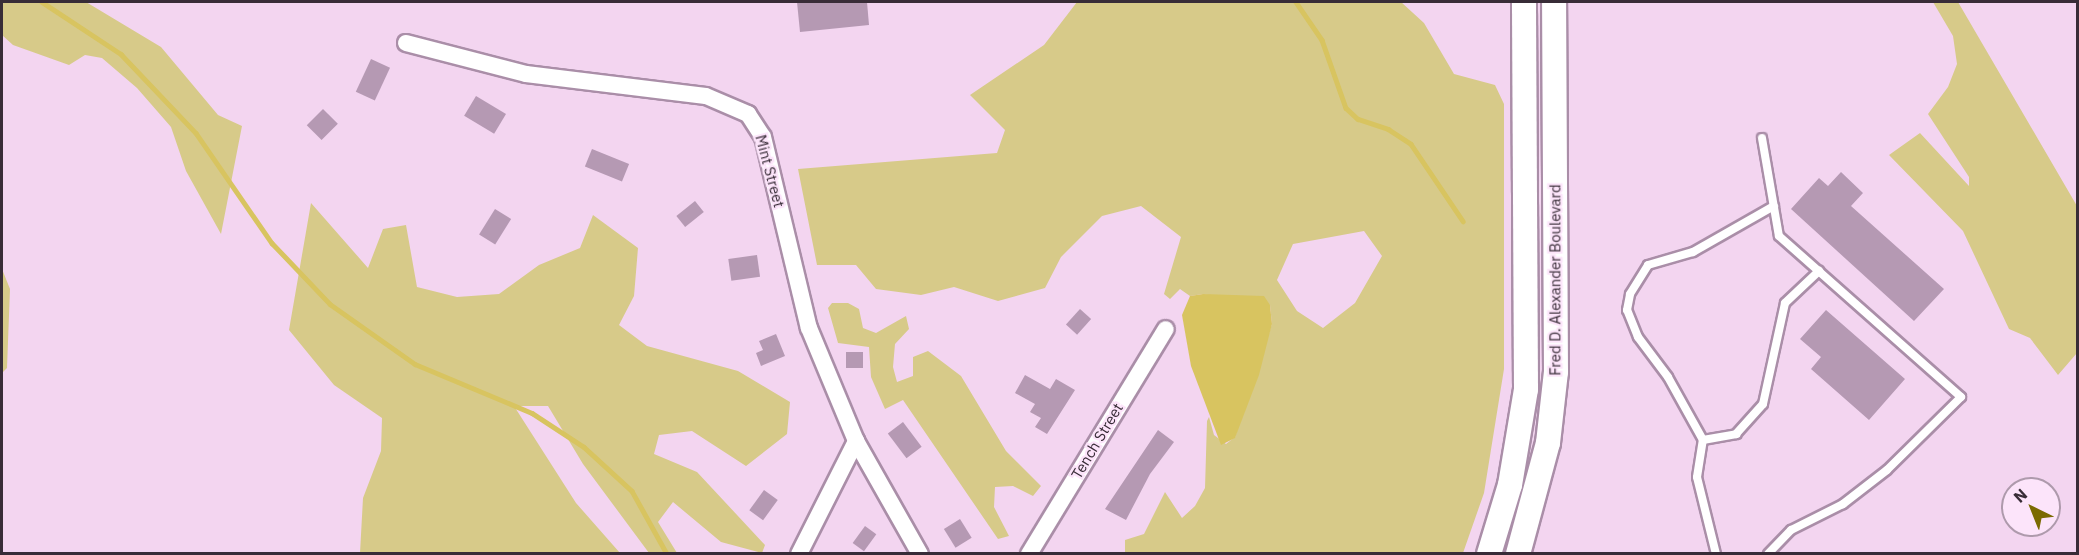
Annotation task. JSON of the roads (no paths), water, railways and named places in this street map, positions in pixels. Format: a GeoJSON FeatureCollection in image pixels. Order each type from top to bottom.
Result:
{"type":"FeatureCollection","features":[{"type":"Feature","properties":{"kind":"main road","name":"Fred D. Alexander Boulevard"},"geometry":{"type":"LineString","coordinates":[[1489,554],[1510,485],[1527,380],[1524,2]]}},
{"type":"Feature","properties":{"kind":"main road","name":"Fred D. Alexander Boulevard"},"geometry":{"type":"LineString","coordinates":[[1518,554],[1548,443],[1556,372],[1554,2]]}},
{"type":"Feature","properties":{"kind":"street","name":"Mint Street"},"geometry":{"type":"LineString","coordinates":[[406,43],[536,76],[706,96],[748,114],[763,137],[802,307],[856,441],[920,554]]}},
{"type":"Feature","properties":{"kind":"street","name":"Tench Street"},"geometry":{"type":"LineString","coordinates":[[1029,554],[1166,329]]}},
{"type":"Feature","properties":{"kind":"street"},"geometry":{"type":"LineString","coordinates":[[799,554],[856,441]]}},
{"type":"Feature","properties":{"kind":"lane"},"geometry":{"type":"LineString","coordinates":[[1762,138],[1779,236],[1962,397],[1887,470],[1843,504],[1791,530],[1768,554]]}},
{"type":"Feature","properties":{"kind":"lane"},"geometry":{"type":"LineString","coordinates":[[1716,554],[1697,477],[1703,440],[1668,377],[1638,337],[1627,310],[1630,294],[1648,265],[1693,252],[1774,206]]}},
{"type":"Feature","properties":{"kind":"lane"},"geometry":{"type":"LineString","coordinates":[[1703,440],[1736,434],[1763,404],[1785,303],[1818,271]]}},
{"type":"Feature","properties":{"kind":"waterway"},"geometry":{"type":"LineString","coordinates":[[42,2],[121,54],[196,133],[272,243],[330,304],[415,364],[532,413],[584,447],[632,491],[667,554]]}},
{"type":"Feature","properties":{"kind":"waterway"},"geometry":{"type":"LineString","coordinates":[[1296,2],[1322,40],[1346,108],[1358,119],[1388,129],[1411,144],[1463,221]]}}]}
